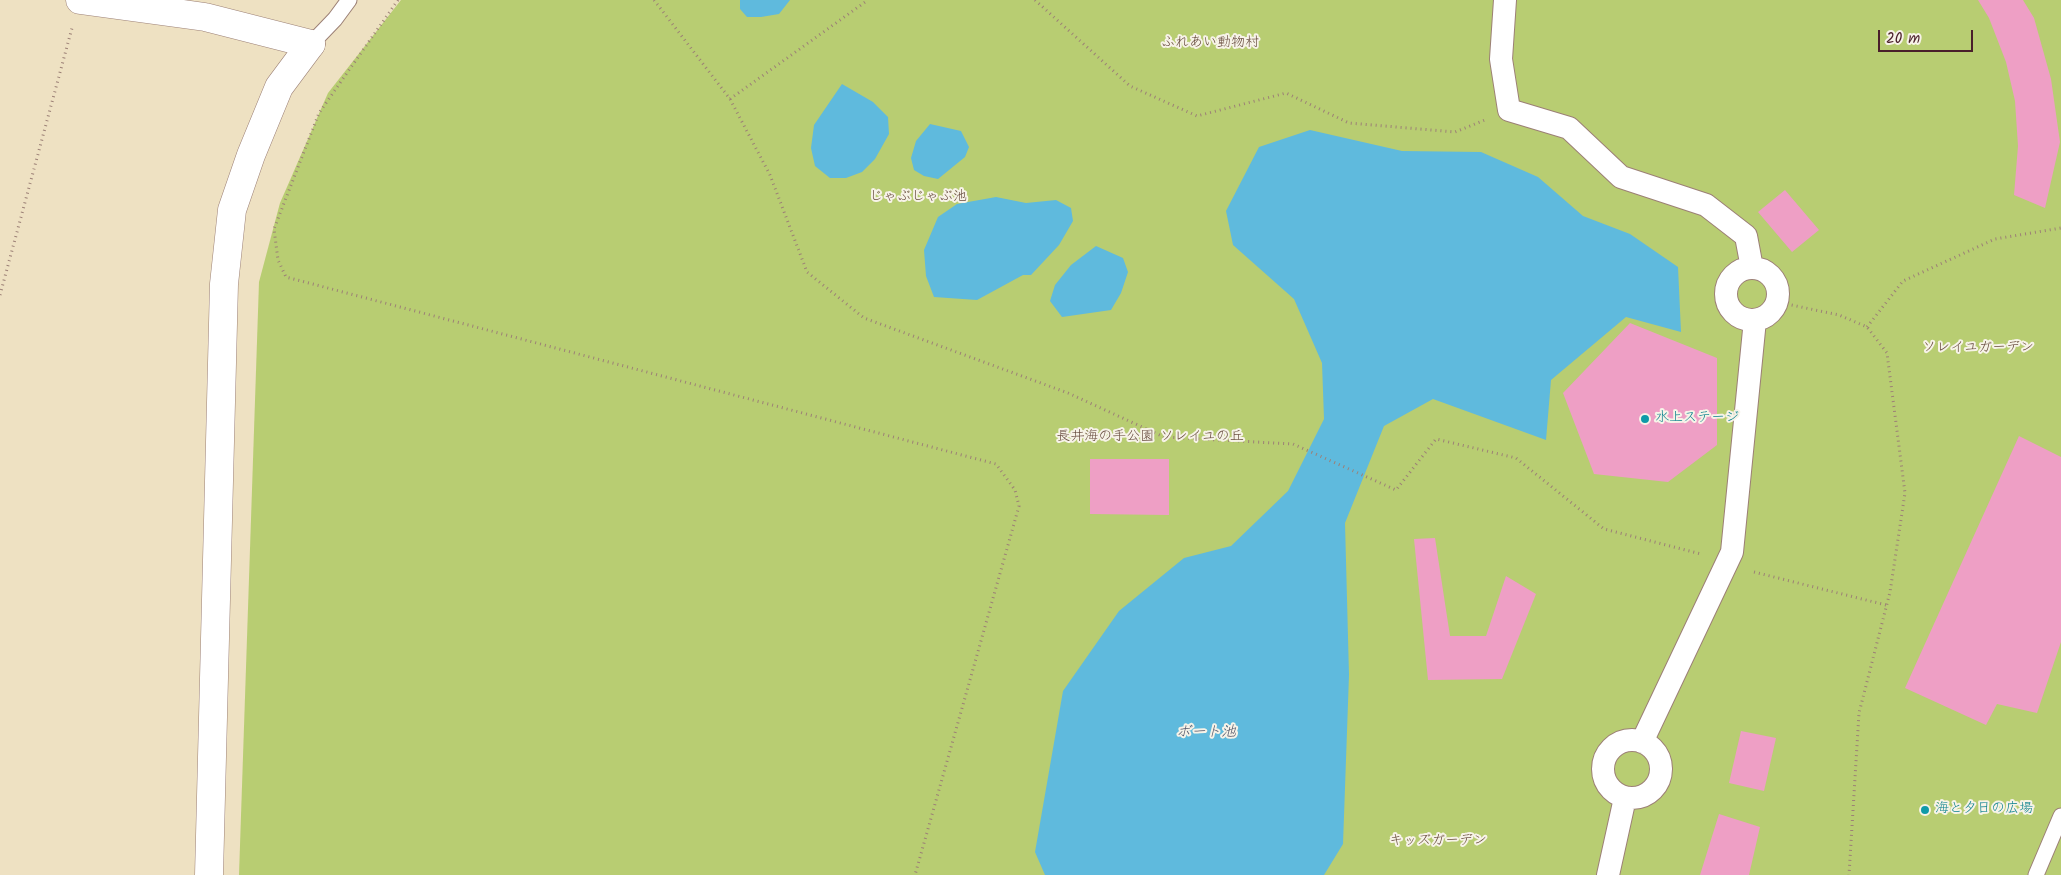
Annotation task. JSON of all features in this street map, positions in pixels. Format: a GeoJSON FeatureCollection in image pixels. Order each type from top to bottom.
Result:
{"type":"FeatureCollection","features":[{"type":"Feature","properties":{"kind":"street"},"geometry":{"type":"LineString","coordinates":[[1504,0],[1501,59],[1509,110],[1569,128],[1621,177],[1706,205],[1746,236],[1752,268]]}},
{"type":"Feature","properties":{"kind":"street"},"geometry":{"type":"LineString","coordinates":[[77,10],[206,16],[311,44],[279,87],[251,155],[232,210],[224,284],[208,875]]}},
{"type":"Feature","properties":{"kind":"street"},"geometry":{"type":"LineString","coordinates":[[1752,268],[1761,270],[1773,278],[1778,292],[1777,302],[1772,310],[1764,317],[1755,320],[1744,318],[1734,312],[1728,303],[1726,292],[1734,275],[1742,270],[1752,268]]}},
{"type":"Feature","properties":{"kind":"street"},"geometry":{"type":"LineString","coordinates":[[1642,742],[1732,552],[1755,320]]}},
{"type":"Feature","properties":{"kind":"street"},"geometry":{"type":"LineString","coordinates":[[1631,740],[1642,742],[1658,756],[1661,767],[1660,778],[1655,788],[1646,795],[1636,798],[1625,798],[1608,786],[1603,776],[1606,756],[1612,748],[1621,742],[1631,740]]}},
{"type":"Feature","properties":{"kind":"street"},"geometry":{"type":"LineString","coordinates":[[1608,875],[1625,798]]}},
{"type":"Feature","properties":{"kind":"lane"},"geometry":{"type":"LineString","coordinates":[[311,44],[335,20],[350,0]]}},
{"type":"Feature","properties":{"kind":"lane"},"geometry":{"type":"LineString","coordinates":[[2036,875],[2061,816]]}},
{"type":"Feature","properties":{"kind":"path"},"geometry":{"type":"LineString","coordinates":[[398,0],[319,113],[274,229],[278,260],[286,277],[996,464],[1015,490],[1019,506],[915,875]]}},
{"type":"Feature","properties":{"kind":"path"},"geometry":{"type":"LineString","coordinates":[[654,0],[730,99],[770,175],[807,272],[864,318],[1068,393],[1164,437],[1293,444],[1396,490],[1436,439],[1516,458],[1604,530],[1691,550],[1727,565],[1886,605]]}},
{"type":"Feature","properties":{"kind":"path"},"geometry":{"type":"LineString","coordinates":[[730,99],[868,0]]}},
{"type":"Feature","properties":{"kind":"path"},"geometry":{"type":"LineString","coordinates":[[1035,0],[1130,86],[1197,116],[1286,93],[1349,123],[1455,132],[1509,110]]}},
{"type":"Feature","properties":{"kind":"path"},"geometry":{"type":"LineString","coordinates":[[0,295],[77,10]]}},
{"type":"Feature","properties":{"kind":"path"},"geometry":{"type":"LineString","coordinates":[[1867,327],[1903,281],[1995,239],[2061,228]]}},
{"type":"Feature","properties":{"kind":"path"},"geometry":{"type":"LineString","coordinates":[[1777,302],[1839,315],[1867,327],[1888,354],[1905,493],[1886,605],[1859,713],[1849,875]]}},
{"type":"Feature","properties":{"kind":"green space","name":"長井海の手公園 ソレイユの丘"},"geometry":{"type":"Polygon","coordinates":[[[401,0],[2061,0],[2061,875],[239,875],[259,282],[280,203],[328,93],[401,0]]]}},
{"type":"Feature","properties":{"kind":"water"},"geometry":{"type":"Polygon","coordinates":[[[740,0],[790,0],[779,14],[747,17],[740,9],[740,0]]]}},
{"type":"Feature","properties":{"kind":"water"},"geometry":{"type":"Polygon","coordinates":[[[842,84],[873,102],[888,117],[889,134],[875,159],[862,172],[846,178],[830,178],[815,166],[811,148],[814,125],[842,84]]]}},
{"type":"Feature","properties":{"kind":"water"},"geometry":{"type":"Polygon","coordinates":[[[930,124],[961,131],[969,147],[965,157],[938,179],[924,176],[914,170],[911,158],[916,141],[930,124]]]}},
{"type":"Feature","properties":{"kind":"water","name":"ボート池"},"geometry":{"type":"Polygon","coordinates":[[[1310,130],[1402,151],[1481,152],[1538,177],[1583,216],[1630,234],[1678,267],[1681,332],[1626,317],[1551,380],[1546,440],[1433,399],[1384,426],[1345,523],[1349,675],[1343,844],[1324,875],[1045,875],[1035,852],[1063,691],[1119,611],[1184,558],[1231,546],[1288,491],[1324,419],[1322,363],[1294,299],[1233,245],[1226,211],[1259,147],[1310,130]]]}},
{"type":"Feature","properties":{"kind":"water"},"geometry":{"type":"Polygon","coordinates":[[[996,197],[1026,203],[1056,200],[1071,208],[1073,221],[1059,245],[1031,275],[1023,275],[977,300],[934,297],[926,276],[924,250],[938,217],[957,204],[996,197]]]}},
{"type":"Feature","properties":{"kind":"water"},"geometry":{"type":"Polygon","coordinates":[[[1096,246],[1123,258],[1128,272],[1121,293],[1111,310],[1062,317],[1050,301],[1055,285],[1071,265],[1096,246]]]}},
{"type":"Feature","properties":{"kind":"building"},"geometry":{"type":"Polygon","coordinates":[[[1978,0],[2023,0],[2034,18],[2051,79],[2060,142],[2045,208],[2014,195],[2018,146],[2015,101],[2006,62],[1989,18],[1978,0]]]}},
{"type":"Feature","properties":{"kind":"building"},"geometry":{"type":"Polygon","coordinates":[[[1785,190],[1819,230],[1792,252],[1758,212],[1785,190]]]}},
{"type":"Feature","properties":{"kind":"building","name":"水上ステージ"},"geometry":{"type":"Polygon","coordinates":[[[1630,323],[1717,358],[1717,445],[1668,482],[1594,474],[1563,393],[1630,323]]]}},
{"type":"Feature","properties":{"kind":"building"},"geometry":{"type":"Polygon","coordinates":[[[2019,436],[2061,457],[2061,642],[2037,713],[1997,704],[1986,725],[1905,688],[2019,436]]]}},
{"type":"Feature","properties":{"kind":"building"},"geometry":{"type":"Polygon","coordinates":[[[1090,459],[1169,459],[1169,515],[1090,514],[1090,459]]]}},
{"type":"Feature","properties":{"kind":"building"},"geometry":{"type":"Polygon","coordinates":[[[1435,538],[1450,636],[1486,636],[1506,576],[1536,594],[1502,679],[1428,680],[1414,539],[1435,538]]]}},
{"type":"Feature","properties":{"kind":"building"},"geometry":{"type":"Polygon","coordinates":[[[1741,731],[1776,738],[1764,791],[1729,783],[1741,731]]]}},
{"type":"Feature","properties":{"kind":"building"},"geometry":{"type":"Polygon","coordinates":[[[1719,814],[1760,827],[1749,875],[1700,875],[1719,814]]]}},
{"type":"Feature","properties":{"kind":"place","name":"水上ステージ"},"geometry":{"type":"Point","coordinates":[1645,419]}},
{"type":"Feature","properties":{"kind":"place","name":"海と夕日の広場"},"geometry":{"type":"Point","coordinates":[1925,810]}},
{"type":"Feature","properties":{"kind":"park label","name":"ふれあい動物村"},"geometry":{"type":"Point","coordinates":[1210,44]}},
{"type":"Feature","properties":{"kind":"park label","name":"じゃぶじゃぶ池"},"geometry":{"type":"Point","coordinates":[918,198]}},
{"type":"Feature","properties":{"kind":"park label","name":"ソレイユガーデン"},"geometry":{"type":"Point","coordinates":[1978,349]}},
{"type":"Feature","properties":{"kind":"park label","name":"キッズガーデン"},"geometry":{"type":"Point","coordinates":[1438,842]}}]}
